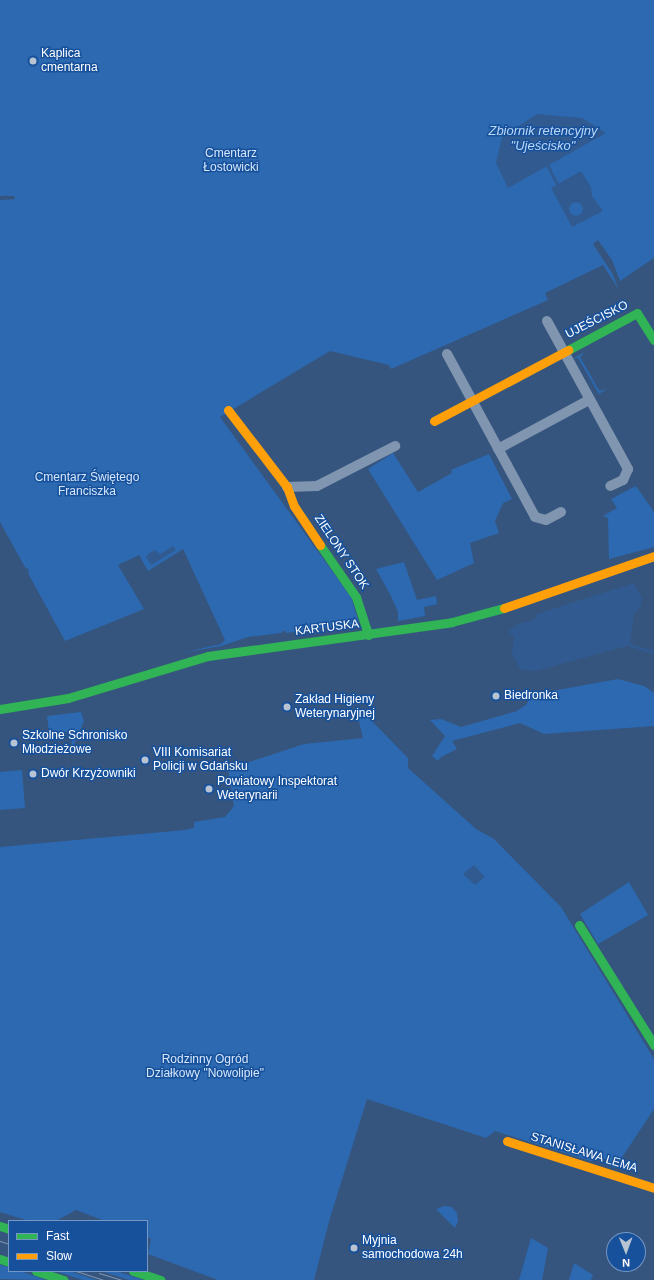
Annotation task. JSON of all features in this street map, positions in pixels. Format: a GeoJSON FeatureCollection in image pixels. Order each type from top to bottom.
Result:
{"type":"FeatureCollection","features":[{"type":"Feature","properties":{"kind":"street","name":"UJEŚCISKO"},"geometry":{"type":"LineString","coordinates":[[434,421],[637,313],[654,340]]}},
{"type":"Feature","properties":{"kind":"street","name":"UJEŚCISKO"},"geometry":{"type":"LineString","coordinates":[[547,321],[628,469],[623,480],[610,486]]}},
{"type":"Feature","properties":{"kind":"street"},"geometry":{"type":"LineString","coordinates":[[447,354],[536,517],[546,520],[561,512]]}},
{"type":"Feature","properties":{"kind":"street"},"geometry":{"type":"LineString","coordinates":[[498,449],[589,400]]}},
{"type":"Feature","properties":{"kind":"street","name":"ZIELONY STOK"},"geometry":{"type":"LineString","coordinates":[[228,410],[287,487],[294,506],[356,597],[368,635]]}},
{"type":"Feature","properties":{"kind":"street"},"geometry":{"type":"LineString","coordinates":[[287,487],[317,486],[395,446]]}},
{"type":"Feature","properties":{"kind":"street","name":"KARTUSKA"},"geometry":{"type":"LineString","coordinates":[[0,709],[68,698],[208,656],[368,635],[468,619],[654,556]]}},
{"type":"Feature","properties":{"kind":"street"},"geometry":{"type":"LineString","coordinates":[[579,925],[654,1045]]}},
{"type":"Feature","properties":{"kind":"street","name":"STANISŁAWA LEMA"},"geometry":{"type":"LineString","coordinates":[[507,1141],[654,1188]]}},
{"type":"Feature","properties":{"kind":"street"},"geometry":{"type":"LineString","coordinates":[[39,1272],[64,1280]]}},
{"type":"Feature","properties":{"kind":"street"},"geometry":{"type":"LineString","coordinates":[[136,1272],[161,1280]]}},
{"type":"Feature","properties":{"kind":"green space"},"geometry":{"type":"Polygon","coordinates":[[[0,0],[654,0],[654,258],[620,281],[612,260],[598,240],[593,244],[612,273],[619,290],[603,265],[545,293],[548,300],[391,369],[389,365],[330,351],[220,417],[351,597],[359,623],[286,633],[285,630],[281,633],[248,637],[221,646],[182,653],[221,644],[225,640],[183,549],[148,571],[139,555],[118,565],[144,609],[65,641],[29,575],[28,568],[26,569],[0,522],[0,200],[15,199],[14,196],[0,196],[0,0]]]}},
{"type":"Feature","properties":{"kind":"green space"},"geometry":{"type":"Polygon","coordinates":[[[585,352],[580,357],[597,387],[600,391],[607,389],[599,394],[578,358],[572,359],[585,352]]]}},
{"type":"Feature","properties":{"kind":"green space"},"geometry":{"type":"Polygon","coordinates":[[[393,453],[418,492],[452,473],[451,470],[489,454],[512,499],[503,503],[495,521],[499,533],[470,543],[474,563],[437,580],[368,469],[393,453]]]}},
{"type":"Feature","properties":{"kind":"green space"},"geometry":{"type":"Polygon","coordinates":[[[636,486],[654,512],[654,547],[609,559],[608,518],[603,516],[617,508],[611,499],[636,486]]]}},
{"type":"Feature","properties":{"kind":"green space"},"geometry":{"type":"Polygon","coordinates":[[[404,562],[417,600],[436,596],[437,604],[424,607],[425,616],[398,621],[398,612],[376,569],[404,562]]]}},
{"type":"Feature","properties":{"kind":"green space"},"geometry":{"type":"Polygon","coordinates":[[[618,679],[644,686],[654,693],[654,726],[544,734],[520,723],[452,741],[457,749],[441,757],[438,761],[432,756],[445,736],[430,720],[441,719],[461,727],[517,711],[527,704],[530,695],[618,679]]]}},
{"type":"Feature","properties":{"kind":"green space","name":"Rodzinny Ogród Działkowy \"Nowolipie\""},"geometry":{"type":"Polygon","coordinates":[[[356,709],[362,711],[408,758],[408,768],[476,829],[494,839],[561,907],[654,1059],[654,1109],[615,1168],[607,1165],[607,1160],[597,1157],[594,1161],[590,1161],[495,1131],[486,1138],[367,1099],[330,1218],[314,1280],[218,1280],[148,1254],[151,1239],[148,1238],[148,1220],[102,1220],[76,1210],[58,1220],[26,1220],[0,1212],[0,847],[194,828],[194,822],[225,817],[234,806],[228,769],[304,744],[363,738],[356,709]]]}},
{"type":"Feature","properties":{"kind":"green space"},"geometry":{"type":"Polygon","coordinates":[[[81,712],[84,721],[72,749],[71,732],[49,732],[47,716],[81,712]]]}},
{"type":"Feature","properties":{"kind":"green space"},"geometry":{"type":"Polygon","coordinates":[[[22,770],[25,808],[0,810],[0,772],[22,770]]]}},
{"type":"Feature","properties":{"kind":"green space"},"geometry":{"type":"Polygon","coordinates":[[[629,882],[648,915],[598,944],[580,914],[629,882]]]}},
{"type":"Feature","properties":{"kind":"green space"},"geometry":{"type":"Polygon","coordinates":[[[444,1206],[452,1207],[457,1213],[458,1221],[455,1228],[436,1209],[444,1206]]]}},
{"type":"Feature","properties":{"kind":"green space"},"geometry":{"type":"Polygon","coordinates":[[[531,1238],[548,1248],[542,1280],[519,1280],[531,1238]]]}},
{"type":"Feature","properties":{"kind":"green space"},"geometry":{"type":"Polygon","coordinates":[[[574,1263],[593,1275],[591,1280],[569,1280],[574,1263]]]}},
{"type":"Feature","properties":{"kind":"green space"},"geometry":{"type":"Polygon","coordinates":[[[0,1265],[8,1267],[8,1272],[23,1272],[46,1280],[0,1279],[0,1265]]]}},
{"type":"Feature","properties":{"kind":"green space"},"geometry":{"type":"Polygon","coordinates":[[[58,1272],[72,1272],[97,1280],[83,1280],[58,1272]]]}},
{"type":"Feature","properties":{"kind":"green space"},"geometry":{"type":"Polygon","coordinates":[[[104,1272],[119,1272],[143,1280],[129,1280],[104,1272]]]}},
{"type":"Feature","properties":{"kind":"water","name":"Zbiornik retencyjny \"Ujeścisko\""},"geometry":{"type":"Polygon","coordinates":[[[537,114],[582,118],[606,133],[508,188],[496,163],[502,137],[537,114]]]}},
{"type":"Feature","properties":{"kind":"water","name":"Zbiornik retencyjny \"Ujeścisko\""},"geometry":{"type":"Polygon","coordinates":[[[581,171],[591,187],[592,196],[603,211],[572,227],[551,188],[581,171]],[[576,202],[571,204],[569,209],[571,214],[576,216],[581,214],[583,209],[581,204],[576,202]]]}},
{"type":"Feature","properties":{"kind":"water"},"geometry":{"type":"Polygon","coordinates":[[[173,546],[176,550],[151,565],[146,557],[155,550],[160,554],[173,546]]]}},
{"type":"Feature","properties":{"kind":"water"},"geometry":{"type":"Polygon","coordinates":[[[634,583],[642,599],[640,608],[634,613],[630,645],[536,671],[521,670],[512,655],[514,635],[510,634],[509,631],[518,624],[534,620],[537,614],[634,583]]]}},
{"type":"Feature","properties":{"kind":"water"},"geometry":{"type":"Polygon","coordinates":[[[474,865],[485,877],[475,885],[463,874],[474,865]]]}},
{"type":"Feature","properties":{"kind":"waterway"},"geometry":{"type":"LineString","coordinates":[[551,172],[557,183]]}},
{"type":"Feature","properties":{"kind":"waterway"},"geometry":{"type":"LineString","coordinates":[[630,645],[654,652]]}},
{"type":"Feature","properties":{"kind":"tram line"},"geometry":{"type":"LineString","coordinates":[[0,1241],[8,1244]]}},
{"type":"Feature","properties":{"kind":"tram line"},"geometry":{"type":"LineString","coordinates":[[79,1272],[104,1280]]}},
{"type":"Feature","properties":{"kind":"tram line"},"geometry":{"type":"LineString","coordinates":[[99,1273],[122,1280]]}},
{"type":"Feature","properties":{"kind":"traffic: fast"},"geometry":{"type":"LineString","coordinates":[[568,350],[637,313],[654,340]]}},
{"type":"Feature","properties":{"kind":"traffic: fast"},"geometry":{"type":"LineString","coordinates":[[320,545],[356,597],[368,635]]}},
{"type":"Feature","properties":{"kind":"traffic: fast"},"geometry":{"type":"LineString","coordinates":[[0,709],[68,698],[208,656],[452,622],[504,608]]}},
{"type":"Feature","properties":{"kind":"traffic: fast"},"geometry":{"type":"LineString","coordinates":[[579,925],[654,1045]]}},
{"type":"Feature","properties":{"kind":"traffic: fast"},"geometry":{"type":"LineString","coordinates":[[0,1226],[8,1229]]}},
{"type":"Feature","properties":{"kind":"traffic: fast"},"geometry":{"type":"LineString","coordinates":[[0,1259],[8,1262]]}},
{"type":"Feature","properties":{"kind":"traffic: fast"},"geometry":{"type":"LineString","coordinates":[[39,1272],[64,1280]]}},
{"type":"Feature","properties":{"kind":"traffic: fast"},"geometry":{"type":"LineString","coordinates":[[136,1272],[161,1280]]}},
{"type":"Feature","properties":{"kind":"traffic: slow"},"geometry":{"type":"LineString","coordinates":[[434,421],[568,350]]}},
{"type":"Feature","properties":{"kind":"traffic: slow"},"geometry":{"type":"LineString","coordinates":[[228,410],[287,487],[294,506],[320,545]]}},
{"type":"Feature","properties":{"kind":"traffic: slow"},"geometry":{"type":"LineString","coordinates":[[504,608],[654,556]]}},
{"type":"Feature","properties":{"kind":"traffic: slow"},"geometry":{"type":"LineString","coordinates":[[507,1141],[654,1188]]}},
{"type":"Feature","properties":{"kind":"place","name":"Kaplica cmentarna"},"geometry":{"type":"Point","coordinates":[33,61]}},
{"type":"Feature","properties":{"kind":"place","name":"Biedronka"},"geometry":{"type":"Point","coordinates":[496,696]}},
{"type":"Feature","properties":{"kind":"place","name":"Zakład Higieny Weterynaryjnej"},"geometry":{"type":"Point","coordinates":[287,707]}},
{"type":"Feature","properties":{"kind":"place","name":"Szkolne Schronisko Młodzieżowe"},"geometry":{"type":"Point","coordinates":[14,743]}},
{"type":"Feature","properties":{"kind":"place","name":"VIII Komisariat Policji w Gdańsku"},"geometry":{"type":"Point","coordinates":[145,760]}},
{"type":"Feature","properties":{"kind":"place","name":"Dwór Krzyżowniki"},"geometry":{"type":"Point","coordinates":[33,774]}},
{"type":"Feature","properties":{"kind":"place","name":"Powiatowy Inspektorat Weterynarii"},"geometry":{"type":"Point","coordinates":[209,789]}},
{"type":"Feature","properties":{"kind":"place","name":"Myjnia samochodowa 24h"},"geometry":{"type":"Point","coordinates":[354,1248]}},
{"type":"Feature","properties":{"kind":"park label","name":"Cmentarz Łostowicki"},"geometry":{"type":"Point","coordinates":[231,161]}},
{"type":"Feature","properties":{"kind":"park label","name":"Cmentarz Świętego Franciszka"},"geometry":{"type":"Point","coordinates":[87,485]}}]}
